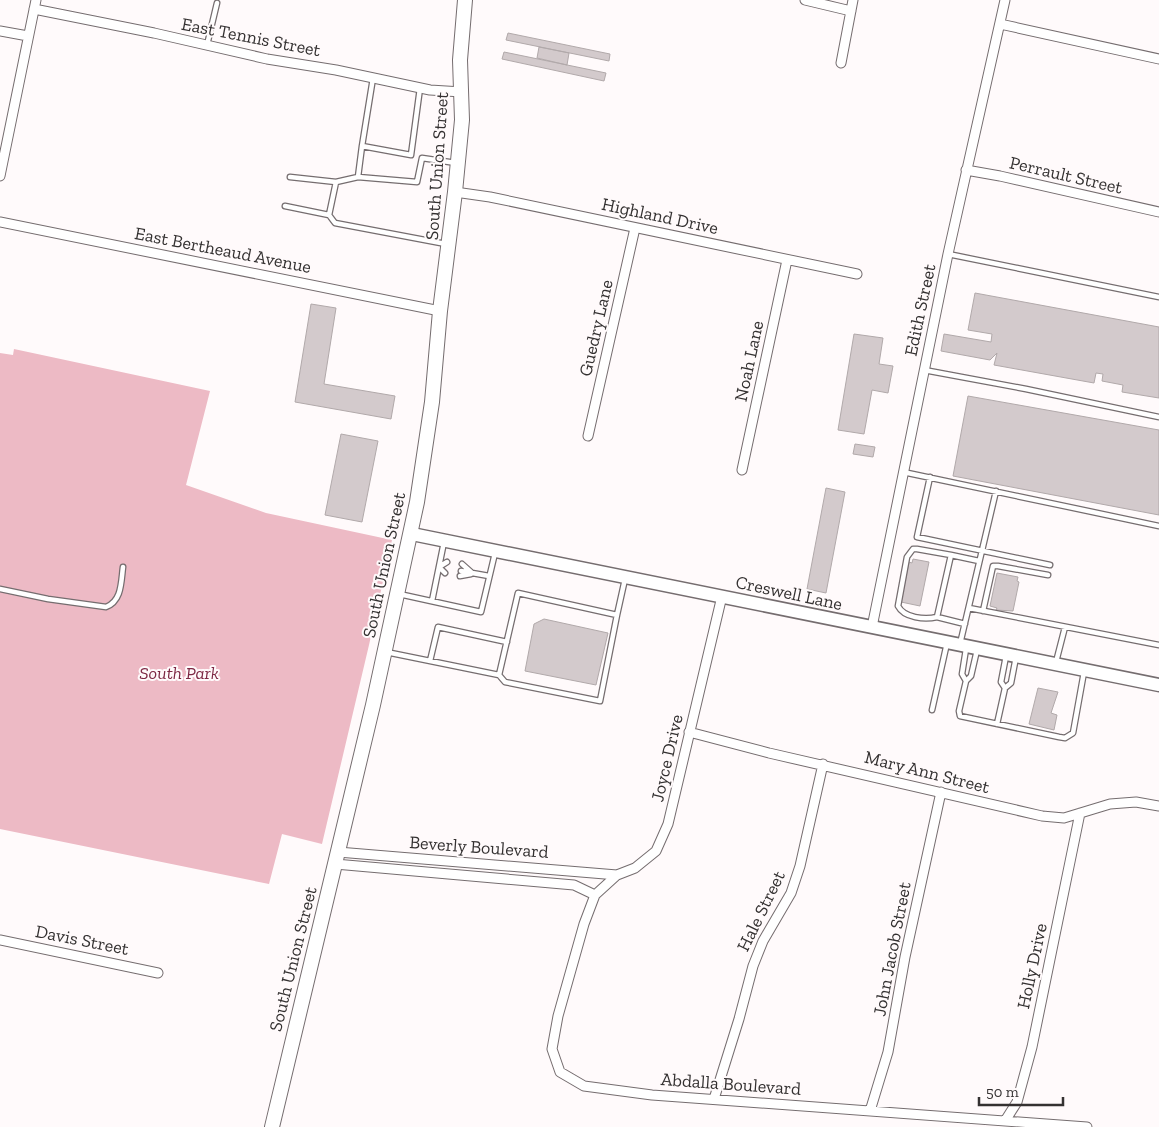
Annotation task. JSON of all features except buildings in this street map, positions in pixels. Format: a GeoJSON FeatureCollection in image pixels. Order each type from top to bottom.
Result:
{"type":"FeatureCollection","features":[{"type":"Feature","properties":{"kind":"main road","name":"South Union Street"},"geometry":{"type":"LineString","coordinates":[[272,1127],[412,534],[432,402],[440,311],[450,245],[462,120],[460,60],[465,0]]}},
{"type":"Feature","properties":{"kind":"main road","name":"Creswell Lane"},"geometry":{"type":"LineString","coordinates":[[412,534],[1159,685]]}},
{"type":"Feature","properties":{"kind":"street"},"geometry":{"type":"LineString","coordinates":[[805,0],[851,11]]}},
{"type":"Feature","properties":{"kind":"street"},"geometry":{"type":"LineString","coordinates":[[841,63],[853,0]]}},
{"type":"Feature","properties":{"kind":"street","name":"Edith Street"},"geometry":{"type":"LineString","coordinates":[[872,627],[948,254],[1005,0]]}},
{"type":"Feature","properties":{"kind":"street","name":"East Tennis Street"},"geometry":{"type":"LineString","coordinates":[[35,5],[267,59],[420,88],[462,92]]}},
{"type":"Feature","properties":{"kind":"street"},"geometry":{"type":"LineString","coordinates":[[0,176],[35,5]]}},
{"type":"Feature","properties":{"kind":"street"},"geometry":{"type":"LineString","coordinates":[[1000,24],[1159,59]]}},
{"type":"Feature","properties":{"kind":"street"},"geometry":{"type":"LineString","coordinates":[[0,31],[28,36]]}},
{"type":"Feature","properties":{"kind":"street","name":"Perrault Street"},"geometry":{"type":"LineString","coordinates":[[966,170],[1159,212]]}},
{"type":"Feature","properties":{"kind":"street","name":"Highland Drive"},"geometry":{"type":"LineString","coordinates":[[455,192],[490,197],[857,274]]}},
{"type":"Feature","properties":{"kind":"street","name":"East Bertheaud Avenue"},"geometry":{"type":"LineString","coordinates":[[0,222],[440,311]]}},
{"type":"Feature","properties":{"kind":"street","name":"Guedry Lane"},"geometry":{"type":"LineString","coordinates":[[588,436],[635,228]]}},
{"type":"Feature","properties":{"kind":"street","name":"Noah Lane"},"geometry":{"type":"LineString","coordinates":[[742,470],[787,260]]}},
{"type":"Feature","properties":{"kind":"street","name":"Joyce Drive"},"geometry":{"type":"LineString","coordinates":[[595,894],[617,875],[635,868],[656,852],[668,824],[722,596]]}},
{"type":"Feature","properties":{"kind":"street","name":"Mary Ann Street"},"geometry":{"type":"LineString","coordinates":[[689,732],[745,747],[1042,816],[1064,818],[1110,804],[1136,802],[1159,806]]}},
{"type":"Feature","properties":{"kind":"street","name":"Hale Street"},"geometry":{"type":"LineString","coordinates":[[714,1099],[753,966],[763,941],[791,893],[800,866],[823,764]]}},
{"type":"Feature","properties":{"kind":"street","name":"John Jacob Street"},"geometry":{"type":"LineString","coordinates":[[870,1111],[888,1052],[905,957],[941,792]]}},
{"type":"Feature","properties":{"kind":"street","name":"Holly Drive"},"geometry":{"type":"LineString","coordinates":[[1005,1121],[1017,1102],[1032,1046],[1080,813]]}},
{"type":"Feature","properties":{"kind":"street","name":"Beverly Boulevard"},"geometry":{"type":"LineString","coordinates":[[336,858],[574,870],[617,875]]}},
{"type":"Feature","properties":{"kind":"street","name":"Beverly Boulevard"},"geometry":{"type":"LineString","coordinates":[[336,858],[574,885],[595,894]]}},
{"type":"Feature","properties":{"kind":"street"},"geometry":{"type":"LineString","coordinates":[[574,870],[574,885]]}},
{"type":"Feature","properties":{"kind":"street","name":"Abdalla Boulevard"},"geometry":{"type":"LineString","coordinates":[[595,894],[584,924],[558,1016],[552,1049],[560,1072],[584,1086],[652,1095],[1088,1127]]}},
{"type":"Feature","properties":{"kind":"street","name":"Davis Street"},"geometry":{"type":"LineString","coordinates":[[0,940],[158,973]]}},
{"type":"Feature","properties":{"kind":"lane"},"geometry":{"type":"LineString","coordinates":[[207,46],[217,3]]}},
{"type":"Feature","properties":{"kind":"lane"},"geometry":{"type":"LineString","coordinates":[[358,177],[373,78]]}},
{"type":"Feature","properties":{"kind":"lane"},"geometry":{"type":"LineString","coordinates":[[411,155],[420,88]]}},
{"type":"Feature","properties":{"kind":"lane"},"geometry":{"type":"LineString","coordinates":[[362,146],[457,164]]}},
{"type":"Feature","properties":{"kind":"lane"},"geometry":{"type":"LineString","coordinates":[[290,177],[336,182],[358,177],[417,182],[422,158]]}},
{"type":"Feature","properties":{"kind":"lane"},"geometry":{"type":"LineString","coordinates":[[329,215],[336,182]]}},
{"type":"Feature","properties":{"kind":"lane"},"geometry":{"type":"LineString","coordinates":[[285,206],[329,215],[335,223],[450,245]]}},
{"type":"Feature","properties":{"kind":"lane"},"geometry":{"type":"LineString","coordinates":[[948,254],[1159,297]]}},
{"type":"Feature","properties":{"kind":"lane"},"geometry":{"type":"LineString","coordinates":[[924,370],[1026,389],[1159,418]]}},
{"type":"Feature","properties":{"kind":"lane"},"geometry":{"type":"LineString","coordinates":[[903,472],[1159,526]]}},
{"type":"Feature","properties":{"kind":"lane"},"geometry":{"type":"LineString","coordinates":[[930,477],[917,537],[1050,565]]}},
{"type":"Feature","properties":{"kind":"lane"},"geometry":{"type":"LineString","coordinates":[[996,491],[965,624],[972,676],[966,681],[959,714],[960,716],[1059,737],[1069,736],[1073,733],[1085,670]]}},
{"type":"Feature","properties":{"kind":"lane"},"geometry":{"type":"LineString","coordinates":[[432,601],[444,541]]}},
{"type":"Feature","properties":{"kind":"lane"},"geometry":{"type":"LineString","coordinates":[[965,624],[937,617],[924,618],[908,615],[900,610],[898,606],[907,557],[914,549],[917,549],[951,554],[979,561]]}},
{"type":"Feature","properties":{"kind":"lane"},"geometry":{"type":"LineString","coordinates":[[398,594],[481,612],[495,551]]}},
{"type":"Feature","properties":{"kind":"lane"},"geometry":{"type":"LineString","coordinates":[[937,617],[951,554]]}},
{"type":"Feature","properties":{"kind":"lane"},"geometry":{"type":"LineString","coordinates":[[439,566],[447,562]]}},
{"type":"Feature","properties":{"kind":"lane"},"geometry":{"type":"LineString","coordinates":[[462,564],[472,573]]}},
{"type":"Feature","properties":{"kind":"lane"},"geometry":{"type":"LineString","coordinates":[[439,566],[446,571]]}},
{"type":"Feature","properties":{"kind":"lane"},"geometry":{"type":"LineString","coordinates":[[983,611],[993,566],[1048,575]]}},
{"type":"Feature","properties":{"kind":"lane"},"geometry":{"type":"LineString","coordinates":[[0,589],[48,599],[106,607],[117,598],[123,567]]}},
{"type":"Feature","properties":{"kind":"lane"},"geometry":{"type":"LineString","coordinates":[[460,574],[472,573],[489,576]]}},
{"type":"Feature","properties":{"kind":"lane"},"geometry":{"type":"LineString","coordinates":[[385,652],[499,675],[505,682],[600,701],[625,578]]}},
{"type":"Feature","properties":{"kind":"lane"},"geometry":{"type":"LineString","coordinates":[[499,675],[518,593],[617,615]]}},
{"type":"Feature","properties":{"kind":"lane"},"geometry":{"type":"LineString","coordinates":[[969,608],[1159,645]]}},
{"type":"Feature","properties":{"kind":"lane"},"geometry":{"type":"LineString","coordinates":[[430,661],[438,627],[507,642]]}},
{"type":"Feature","properties":{"kind":"lane"},"geometry":{"type":"LineString","coordinates":[[1056,664],[1064,627]]}},
{"type":"Feature","properties":{"kind":"lane"},"geometry":{"type":"LineString","coordinates":[[932,710],[947,643]]}},
{"type":"Feature","properties":{"kind":"lane"},"geometry":{"type":"LineString","coordinates":[[966,681],[962,674],[968,647]]}},
{"type":"Feature","properties":{"kind":"lane"},"geometry":{"type":"LineString","coordinates":[[1005,688],[1001,682],[1011,656]]}},
{"type":"Feature","properties":{"kind":"lane"},"geometry":{"type":"LineString","coordinates":[[997,724],[1005,688],[1011,683],[1011,656]]}},
{"type":"Feature","properties":{"kind":"green space","name":"South Park"},"geometry":{"type":"Polygon","coordinates":[[[14,349],[210,391],[186,485],[266,513],[392,540],[322,844],[282,834],[269,884],[0,829],[0,353],[13,355],[14,349]]]}}]}
